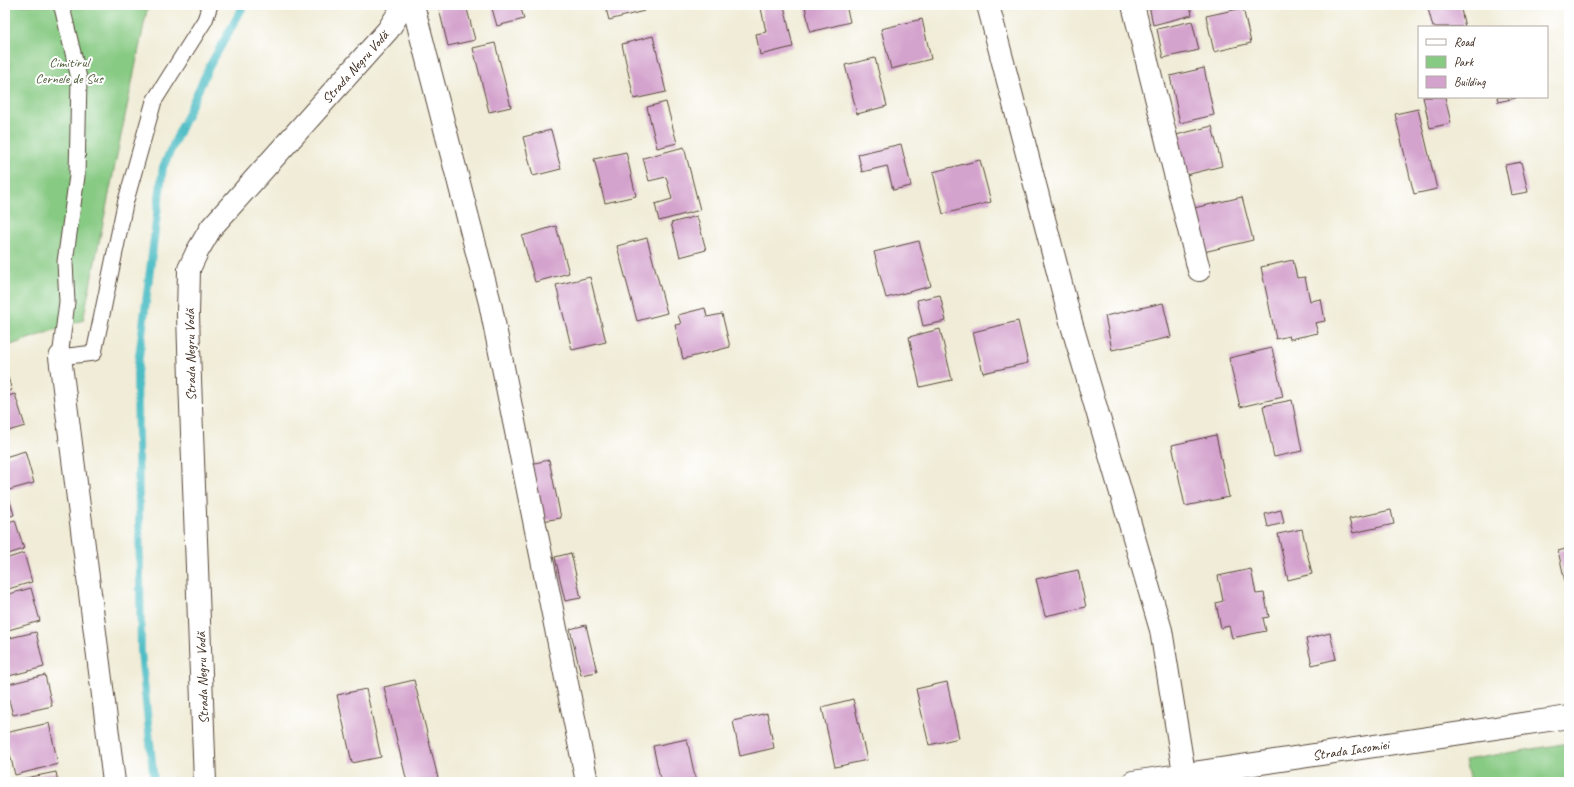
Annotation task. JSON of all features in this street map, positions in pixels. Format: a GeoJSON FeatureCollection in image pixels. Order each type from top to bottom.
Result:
{"type":"FeatureCollection","features":[{"type":"Feature","properties":{"kind":"street","name":"Strada Negru Vodă"},"geometry":{"type":"LineString","coordinates":[[205,782],[188,315],[189,268],[211,228],[388,30],[404,5]]}},
{"type":"Feature","properties":{"kind":"street"},"geometry":{"type":"LineString","coordinates":[[413,5],[490,303],[587,782]]}},
{"type":"Feature","properties":{"kind":"street"},"geometry":{"type":"LineString","coordinates":[[988,5],[1071,322],[1161,630],[1184,774]]}},
{"type":"Feature","properties":{"kind":"street"},"geometry":{"type":"LineString","coordinates":[[1133,5],[1198,270]]}},
{"type":"Feature","properties":{"kind":"street"},"geometry":{"type":"LineString","coordinates":[[60,357],[114,782]]}},
{"type":"Feature","properties":{"kind":"street","name":"Strada Iasomiei"},"geometry":{"type":"LineString","coordinates":[[1133,782],[1569,717]]}},
{"type":"Feature","properties":{"kind":"lane"},"geometry":{"type":"LineString","coordinates":[[60,5],[62,7],[79,78],[77,176],[65,262],[66,302],[60,357],[94,353],[125,204],[154,101],[205,20],[210,5]]}},
{"type":"Feature","properties":{"kind":"green space","name":"Cimitirul Cernele de Sus"},"geometry":{"type":"Polygon","coordinates":[[[5,5],[148,5],[83,320],[5,347],[5,5]]]}},
{"type":"Feature","properties":{"kind":"green space"},"geometry":{"type":"Polygon","coordinates":[[[1569,743],[1569,782],[1470,782],[1465,760],[1569,743]]]}},
{"type":"Feature","properties":{"kind":"building"},"geometry":{"type":"Polygon","coordinates":[[[438,5],[466,5],[475,40],[448,46],[438,5]]]}},
{"type":"Feature","properties":{"kind":"building"},"geometry":{"type":"Polygon","coordinates":[[[491,5],[520,5],[524,19],[497,26],[491,5]]]}},
{"type":"Feature","properties":{"kind":"building"},"geometry":{"type":"Polygon","coordinates":[[[605,5],[643,5],[644,11],[609,20],[605,5]]]}},
{"type":"Feature","properties":{"kind":"building"},"geometry":{"type":"Polygon","coordinates":[[[784,5],[793,47],[760,55],[756,34],[766,32],[761,8],[784,5]]]}},
{"type":"Feature","properties":{"kind":"building"},"geometry":{"type":"Polygon","coordinates":[[[846,5],[850,22],[810,32],[805,6],[846,5]]]}},
{"type":"Feature","properties":{"kind":"building"},"geometry":{"type":"Polygon","coordinates":[[[1149,5],[1190,5],[1192,15],[1153,25],[1149,5]]]}},
{"type":"Feature","properties":{"kind":"building"},"geometry":{"type":"Polygon","coordinates":[[[1427,5],[1460,5],[1465,26],[1433,26],[1427,5]]]}},
{"type":"Feature","properties":{"kind":"building"},"geometry":{"type":"Polygon","coordinates":[[[1243,8],[1251,43],[1214,52],[1206,16],[1243,8]]]}},
{"type":"Feature","properties":{"kind":"building"},"geometry":{"type":"Polygon","coordinates":[[[922,19],[931,59],[891,69],[881,29],[922,19]]]}},
{"type":"Feature","properties":{"kind":"building"},"geometry":{"type":"Polygon","coordinates":[[[1192,21],[1199,50],[1163,58],[1157,29],[1192,21]]]}},
{"type":"Feature","properties":{"kind":"building"},"geometry":{"type":"Polygon","coordinates":[[[653,36],[666,92],[634,99],[622,44],[653,36]]]}},
{"type":"Feature","properties":{"kind":"building"},"geometry":{"type":"Polygon","coordinates":[[[495,43],[511,107],[489,112],[473,48],[495,43]]]}},
{"type":"Feature","properties":{"kind":"building"},"geometry":{"type":"Polygon","coordinates":[[[875,58],[887,106],[857,114],[845,65],[875,58]]]}},
{"type":"Feature","properties":{"kind":"building"},"geometry":{"type":"Polygon","coordinates":[[[1204,68],[1214,115],[1180,123],[1170,76],[1204,68]]]}},
{"type":"Feature","properties":{"kind":"building"},"geometry":{"type":"Polygon","coordinates":[[[1423,98],[1445,98],[1451,123],[1430,128],[1423,98]]]}},
{"type":"Feature","properties":{"kind":"building"},"geometry":{"type":"Polygon","coordinates":[[[1497,98],[1516,98],[1498,102],[1497,98]]]}},
{"type":"Feature","properties":{"kind":"building"},"geometry":{"type":"Polygon","coordinates":[[[666,102],[677,143],[657,148],[647,107],[666,102]]]}},
{"type":"Feature","properties":{"kind":"building"},"geometry":{"type":"Polygon","coordinates":[[[1418,109],[1437,189],[1414,194],[1395,114],[1418,109]]]}},
{"type":"Feature","properties":{"kind":"building"},"geometry":{"type":"Polygon","coordinates":[[[1212,126],[1222,166],[1186,175],[1176,135],[1212,126]]]}},
{"type":"Feature","properties":{"kind":"building"},"geometry":{"type":"Polygon","coordinates":[[[551,130],[561,169],[533,176],[523,137],[551,130]]]}},
{"type":"Feature","properties":{"kind":"building"},"geometry":{"type":"Polygon","coordinates":[[[901,144],[911,186],[893,190],[887,166],[862,172],[858,154],[901,144]]]}},
{"type":"Feature","properties":{"kind":"building"},"geometry":{"type":"Polygon","coordinates":[[[684,147],[700,210],[659,221],[655,204],[672,199],[666,177],[649,181],[643,158],[684,147]]]}},
{"type":"Feature","properties":{"kind":"building"},"geometry":{"type":"Polygon","coordinates":[[[626,152],[636,196],[605,203],[594,159],[626,152]]]}},
{"type":"Feature","properties":{"kind":"building"},"geometry":{"type":"Polygon","coordinates":[[[980,160],[991,202],[943,214],[933,172],[980,160]]]}},
{"type":"Feature","properties":{"kind":"building"},"geometry":{"type":"Polygon","coordinates":[[[1521,162],[1528,192],[1511,195],[1505,165],[1521,162]]]}},
{"type":"Feature","properties":{"kind":"building"},"geometry":{"type":"Polygon","coordinates":[[[1242,197],[1253,240],[1204,252],[1194,208],[1242,197]]]}},
{"type":"Feature","properties":{"kind":"building"},"geometry":{"type":"Polygon","coordinates":[[[697,216],[706,250],[680,257],[671,223],[697,216]]]}},
{"type":"Feature","properties":{"kind":"building"},"geometry":{"type":"Polygon","coordinates":[[[556,226],[569,273],[535,282],[522,236],[556,226]]]}},
{"type":"Feature","properties":{"kind":"building"},"geometry":{"type":"Polygon","coordinates":[[[647,238],[667,313],[637,321],[617,246],[647,238]]]}},
{"type":"Feature","properties":{"kind":"building"},"geometry":{"type":"Polygon","coordinates":[[[919,241],[931,286],[886,298],[874,252],[919,241]]]}},
{"type":"Feature","properties":{"kind":"building"},"geometry":{"type":"Polygon","coordinates":[[[1293,260],[1297,278],[1305,277],[1310,301],[1321,299],[1325,321],[1315,323],[1318,333],[1290,339],[1289,336],[1276,339],[1261,267],[1293,260]]]}},
{"type":"Feature","properties":{"kind":"building"},"geometry":{"type":"Polygon","coordinates":[[[590,277],[606,342],[572,350],[556,285],[590,277]]]}},
{"type":"Feature","properties":{"kind":"building"},"geometry":{"type":"Polygon","coordinates":[[[940,295],[946,321],[923,326],[917,300],[940,295]]]}},
{"type":"Feature","properties":{"kind":"building"},"geometry":{"type":"Polygon","coordinates":[[[1163,303],[1171,337],[1112,350],[1105,316],[1163,303]]]}},
{"type":"Feature","properties":{"kind":"building"},"geometry":{"type":"Polygon","coordinates":[[[705,308],[707,317],[722,314],[730,347],[683,359],[675,325],[681,324],[678,315],[705,308]]]}},
{"type":"Feature","properties":{"kind":"building"},"geometry":{"type":"Polygon","coordinates":[[[1018,321],[1028,363],[983,373],[973,332],[1018,321]]]}},
{"type":"Feature","properties":{"kind":"building"},"geometry":{"type":"Polygon","coordinates":[[[940,329],[952,380],[920,387],[909,337],[940,329]]]}},
{"type":"Feature","properties":{"kind":"building"},"geometry":{"type":"Polygon","coordinates":[[[1272,348],[1283,397],[1240,407],[1229,358],[1272,348]]]}},
{"type":"Feature","properties":{"kind":"building"},"geometry":{"type":"Polygon","coordinates":[[[5,368],[12,390],[5,392],[5,368]]]}},
{"type":"Feature","properties":{"kind":"building"},"geometry":{"type":"Polygon","coordinates":[[[15,394],[25,426],[5,432],[5,397],[15,394]]]}},
{"type":"Feature","properties":{"kind":"building"},"geometry":{"type":"Polygon","coordinates":[[[1292,400],[1302,451],[1274,457],[1263,406],[1292,400]]]}},
{"type":"Feature","properties":{"kind":"building"},"geometry":{"type":"Polygon","coordinates":[[[1216,435],[1229,497],[1185,506],[1172,445],[1216,435]]]}},
{"type":"Feature","properties":{"kind":"building"},"geometry":{"type":"Polygon","coordinates":[[[25,451],[34,483],[5,491],[5,457],[25,451]]]}},
{"type":"Feature","properties":{"kind":"building"},"geometry":{"type":"Polygon","coordinates":[[[549,460],[561,518],[542,521],[530,464],[549,460]]]}},
{"type":"Feature","properties":{"kind":"building"},"geometry":{"type":"Polygon","coordinates":[[[8,494],[14,515],[5,518],[5,495],[8,494]]]}},
{"type":"Feature","properties":{"kind":"building"},"geometry":{"type":"Polygon","coordinates":[[[1281,510],[1284,523],[1268,527],[1265,514],[1281,510]]]}},
{"type":"Feature","properties":{"kind":"building"},"geometry":{"type":"Polygon","coordinates":[[[1391,510],[1394,524],[1353,533],[1349,519],[1391,510]]]}},
{"type":"Feature","properties":{"kind":"building"},"geometry":{"type":"Polygon","coordinates":[[[15,520],[24,549],[5,555],[5,523],[15,520]]]}},
{"type":"Feature","properties":{"kind":"building"},"geometry":{"type":"Polygon","coordinates":[[[1302,529],[1312,574],[1288,580],[1278,534],[1302,529]]]}},
{"type":"Feature","properties":{"kind":"building"},"geometry":{"type":"Polygon","coordinates":[[[1569,548],[1569,594],[1568,594],[1558,551],[1569,548]]]}},
{"type":"Feature","properties":{"kind":"building"},"geometry":{"type":"Polygon","coordinates":[[[24,553],[32,582],[5,590],[5,559],[24,553]]]}},
{"type":"Feature","properties":{"kind":"building"},"geometry":{"type":"Polygon","coordinates":[[[571,553],[581,598],[565,601],[555,557],[571,553]]]}},
{"type":"Feature","properties":{"kind":"building"},"geometry":{"type":"Polygon","coordinates":[[[1251,569],[1256,594],[1264,593],[1269,617],[1263,618],[1266,631],[1232,638],[1229,626],[1221,628],[1216,603],[1223,601],[1218,576],[1251,569]]]}},
{"type":"Feature","properties":{"kind":"building"},"geometry":{"type":"Polygon","coordinates":[[[1078,570],[1086,607],[1045,616],[1036,579],[1078,570]]]}},
{"type":"Feature","properties":{"kind":"building"},"geometry":{"type":"Polygon","coordinates":[[[31,588],[40,621],[5,631],[5,595],[31,588]]]}},
{"type":"Feature","properties":{"kind":"building"},"geometry":{"type":"Polygon","coordinates":[[[586,625],[597,672],[581,675],[570,629],[586,625]]]}},
{"type":"Feature","properties":{"kind":"building"},"geometry":{"type":"Polygon","coordinates":[[[36,632],[44,667],[5,677],[5,639],[36,632]]]}},
{"type":"Feature","properties":{"kind":"building"},"geometry":{"type":"Polygon","coordinates":[[[1330,633],[1336,659],[1312,665],[1306,639],[1330,633]]]}},
{"type":"Feature","properties":{"kind":"building"},"geometry":{"type":"Polygon","coordinates":[[[45,675],[52,706],[13,715],[5,685],[45,675]]]}},
{"type":"Feature","properties":{"kind":"building"},"geometry":{"type":"Polygon","coordinates":[[[414,680],[439,782],[407,782],[384,687],[414,680]]]}},
{"type":"Feature","properties":{"kind":"building"},"geometry":{"type":"Polygon","coordinates":[[[947,682],[959,738],[929,745],[916,689],[947,682]]]}},
{"type":"Feature","properties":{"kind":"building"},"geometry":{"type":"Polygon","coordinates":[[[366,689],[381,757],[352,763],[337,695],[366,689]]]}},
{"type":"Feature","properties":{"kind":"building"},"geometry":{"type":"Polygon","coordinates":[[[853,699],[867,760],[835,767],[822,707],[853,699]]]}},
{"type":"Feature","properties":{"kind":"building"},"geometry":{"type":"Polygon","coordinates":[[[767,713],[774,748],[740,756],[733,721],[767,713]]]}},
{"type":"Feature","properties":{"kind":"building"},"geometry":{"type":"Polygon","coordinates":[[[49,723],[58,764],[15,775],[5,733],[49,723]]]}},
{"type":"Feature","properties":{"kind":"building"},"geometry":{"type":"Polygon","coordinates":[[[687,739],[696,782],[661,782],[653,746],[687,739]]]}},
{"type":"Feature","properties":{"kind":"building"},"geometry":{"type":"Polygon","coordinates":[[[56,772],[58,782],[17,782],[16,780],[56,772]]]}},
{"type":"Feature","properties":{"kind":"waterway"},"geometry":{"type":"LineString","coordinates":[[154,782],[141,652],[137,373],[163,167],[209,67],[244,5]]}}]}
